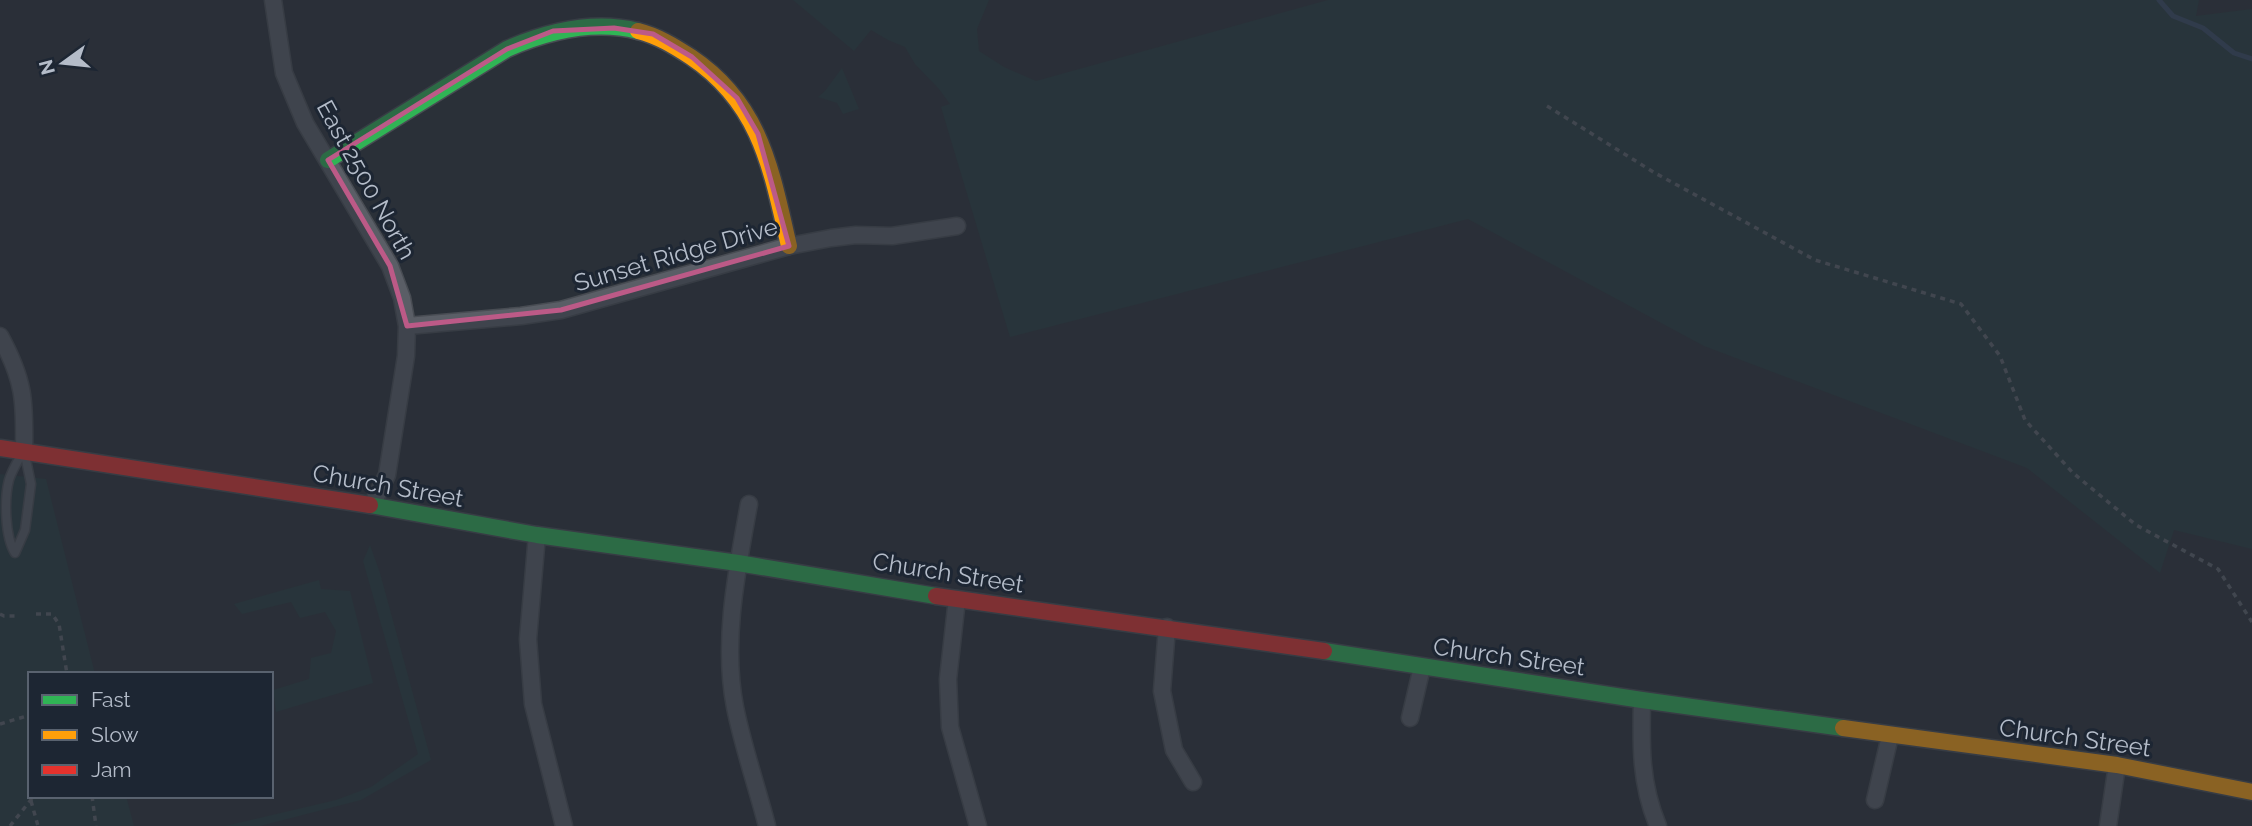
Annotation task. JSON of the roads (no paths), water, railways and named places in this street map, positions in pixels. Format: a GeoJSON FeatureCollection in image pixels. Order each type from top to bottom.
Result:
{"type":"FeatureCollection","features":[{"type":"Feature","properties":{"kind":"street","name":"East 2500 North"},"geometry":{"type":"LineString","coordinates":[[273,0],[284,73],[305,123],[390,266],[402,298],[407,326],[407,356],[387,475],[372,505]]}},
{"type":"Feature","properties":{"kind":"street"},"geometry":{"type":"LineString","coordinates":[[328,160],[506,49],[532,37],[579,28],[614,28],[653,34],[713,71],[737,98],[758,134],[770,168],[789,246]]}},
{"type":"Feature","properties":{"kind":"street","name":"Sunset Ridge Drive"},"geometry":{"type":"LineString","coordinates":[[407,326],[561,310],[789,246],[831,238],[892,236],[957,226]]}},
{"type":"Feature","properties":{"kind":"street"},"geometry":{"type":"LineString","coordinates":[[0,336],[19,374],[22,388],[24,450]]}},
{"type":"Feature","properties":{"kind":"street","name":"Church Street"},"geometry":{"type":"LineString","coordinates":[[0,448],[372,505],[537,535],[738,563],[957,599],[1167,627],[1890,736],[2117,765],[2252,792]]}},
{"type":"Feature","properties":{"kind":"street"},"geometry":{"type":"LineString","coordinates":[[749,505],[738,563],[730,648],[735,706],[767,826]]}},
{"type":"Feature","properties":{"kind":"street"},"geometry":{"type":"LineString","coordinates":[[537,535],[528,639],[533,704],[564,826]]}},
{"type":"Feature","properties":{"kind":"street"},"geometry":{"type":"LineString","coordinates":[[957,599],[948,679],[950,727],[978,826]]}},
{"type":"Feature","properties":{"kind":"street"},"geometry":{"type":"LineString","coordinates":[[1167,627],[1161,691],[1174,750],[1193,782]]}},
{"type":"Feature","properties":{"kind":"street"},"geometry":{"type":"LineString","coordinates":[[1410,718],[1422,667]]}},
{"type":"Feature","properties":{"kind":"street"},"geometry":{"type":"LineString","coordinates":[[1642,700],[1641,760],[1650,807],[1658,826]]}},
{"type":"Feature","properties":{"kind":"street"},"geometry":{"type":"LineString","coordinates":[[1875,800],[1890,736]]}},
{"type":"Feature","properties":{"kind":"street"},"geometry":{"type":"LineString","coordinates":[[2108,826],[2117,765]]}},
{"type":"Feature","properties":{"kind":"lane"},"geometry":{"type":"LineString","coordinates":[[24,450],[31,484],[25,530],[15,552],[9,544],[6,529],[9,481],[24,450]]}},
{"type":"Feature","properties":{"kind":"waterway"},"geometry":{"type":"LineString","coordinates":[[2159,0],[2173,16],[2203,28],[2234,53],[2252,59]]}}]}
